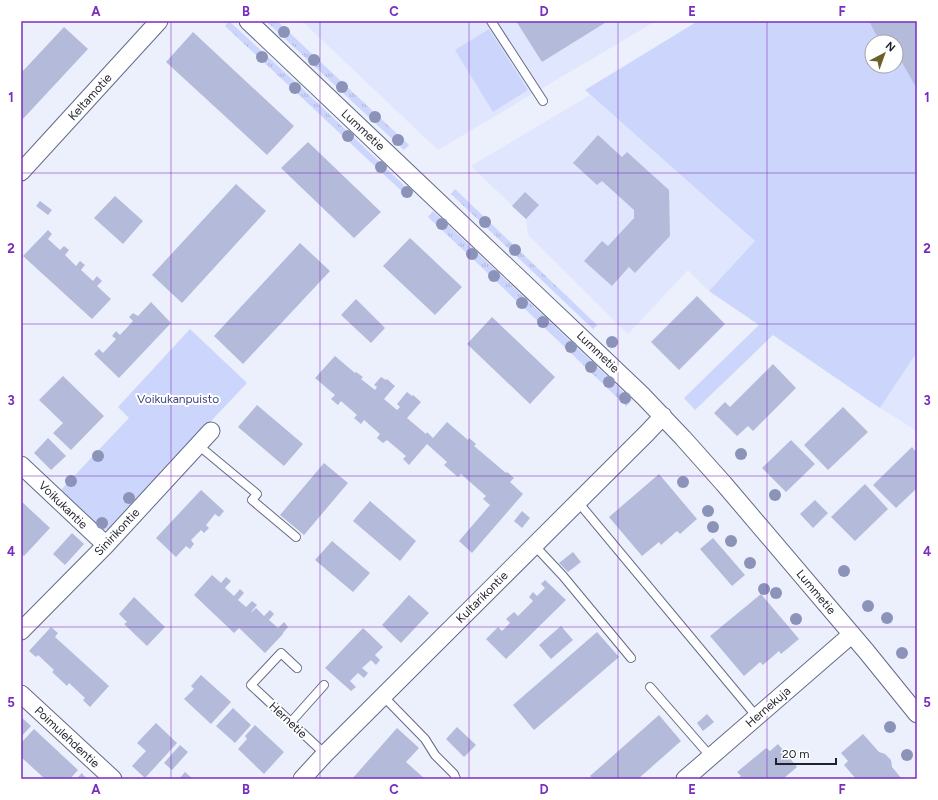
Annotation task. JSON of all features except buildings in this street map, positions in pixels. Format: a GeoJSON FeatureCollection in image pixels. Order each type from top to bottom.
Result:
{"type":"FeatureCollection","features":[{"type":"Feature","properties":{"kind":"street","name":"Keltamotie"},"geometry":{"type":"LineString","coordinates":[[21,172],[159,21]]}},
{"type":"Feature","properties":{"kind":"street","name":"Lummetie"},"geometry":{"type":"LineString","coordinates":[[248,21],[602,356],[663,416],[724,484],[852,634],[917,714]]}},
{"type":"Feature","properties":{"kind":"street","name":"Kultarikontie"},"geometry":{"type":"LineString","coordinates":[[303,779],[325,754],[663,416]]}},
{"type":"Feature","properties":{"kind":"street","name":"Sinirikontie"},"geometry":{"type":"LineString","coordinates":[[21,631],[106,545],[211,431]]}},
{"type":"Feature","properties":{"kind":"street","name":"Voikukantie"},"geometry":{"type":"LineString","coordinates":[[21,465],[106,545]]}},
{"type":"Feature","properties":{"kind":"street","name":"Hernekuja"},"geometry":{"type":"LineString","coordinates":[[685,779],[852,634]]}},
{"type":"Feature","properties":{"kind":"street","name":"Poimulehdentie"},"geometry":{"type":"LineString","coordinates":[[21,694],[112,779]]}},
{"type":"Feature","properties":{"kind":"lane"},"geometry":{"type":"LineString","coordinates":[[491,21],[543,101]]}},
{"type":"Feature","properties":{"kind":"lane"},"geometry":{"type":"LineString","coordinates":[[198,444],[257,494],[252,500],[296,537]]}},
{"type":"Feature","properties":{"kind":"lane"},"geometry":{"type":"LineString","coordinates":[[578,502],[757,717]]}},
{"type":"Feature","properties":{"kind":"lane"},"geometry":{"type":"LineString","coordinates":[[534,545],[563,576],[632,658]]}},
{"type":"Feature","properties":{"kind":"lane","name":"Hernetie"},"geometry":{"type":"LineString","coordinates":[[297,668],[281,653],[252,685],[325,754]]}},
{"type":"Feature","properties":{"kind":"lane"},"geometry":{"type":"LineString","coordinates":[[291,722],[324,685]]}},
{"type":"Feature","properties":{"kind":"lane"},"geometry":{"type":"LineString","coordinates":[[650,687],[710,757]]}},
{"type":"Feature","properties":{"kind":"lane"},"geometry":{"type":"LineString","coordinates":[[383,696],[425,739],[435,755],[454,774],[456,779]]}},
{"type":"Feature","properties":{"kind":"shaded area"},"geometry":{"type":"Polygon","coordinates":[[[302,21],[656,21],[438,150],[302,21]]]}},
{"type":"Feature","properties":{"kind":"shaded area"},"geometry":{"type":"Polygon","coordinates":[[[590,95],[755,241],[709,291],[688,270],[628,334],[528,235],[526,219],[471,166],[590,95]]]}},
{"type":"Feature","properties":{"kind":"shaded area"},"geometry":{"type":"Polygon","coordinates":[[[917,352],[917,431],[880,408],[917,352]]]}},
{"type":"Feature","properties":{"kind":"green space"},"geometry":{"type":"Polygon","coordinates":[[[229,21],[412,193],[408,197],[225,26],[229,21]]]}},
{"type":"Feature","properties":{"kind":"green space"},"geometry":{"type":"Polygon","coordinates":[[[266,21],[277,21],[409,145],[404,150],[266,21]]]}},
{"type":"Feature","properties":{"kind":"green space"},"geometry":{"type":"Polygon","coordinates":[[[698,21],[917,21],[917,352],[880,408],[773,335],[695,410],[684,398],[759,325],[709,291],[755,241],[585,90],[698,21]]]}},
{"type":"Feature","properties":{"kind":"green space"},"geometry":{"type":"Polygon","coordinates":[[[489,29],[528,90],[493,112],[455,50],[489,29]]]}},
{"type":"Feature","properties":{"kind":"green space"},"geometry":{"type":"Polygon","coordinates":[[[455,189],[597,325],[593,329],[451,194],[455,189]]]}},
{"type":"Feature","properties":{"kind":"green space"},"geometry":{"type":"Polygon","coordinates":[[[433,211],[632,400],[626,406],[428,217],[433,211]]]}},
{"type":"Feature","properties":{"kind":"green space","name":"Voikukanpuisto"},"geometry":{"type":"Polygon","coordinates":[[[190,329],[247,383],[110,528],[102,531],[60,491],[129,418],[118,407],[190,329]]]}}]}
